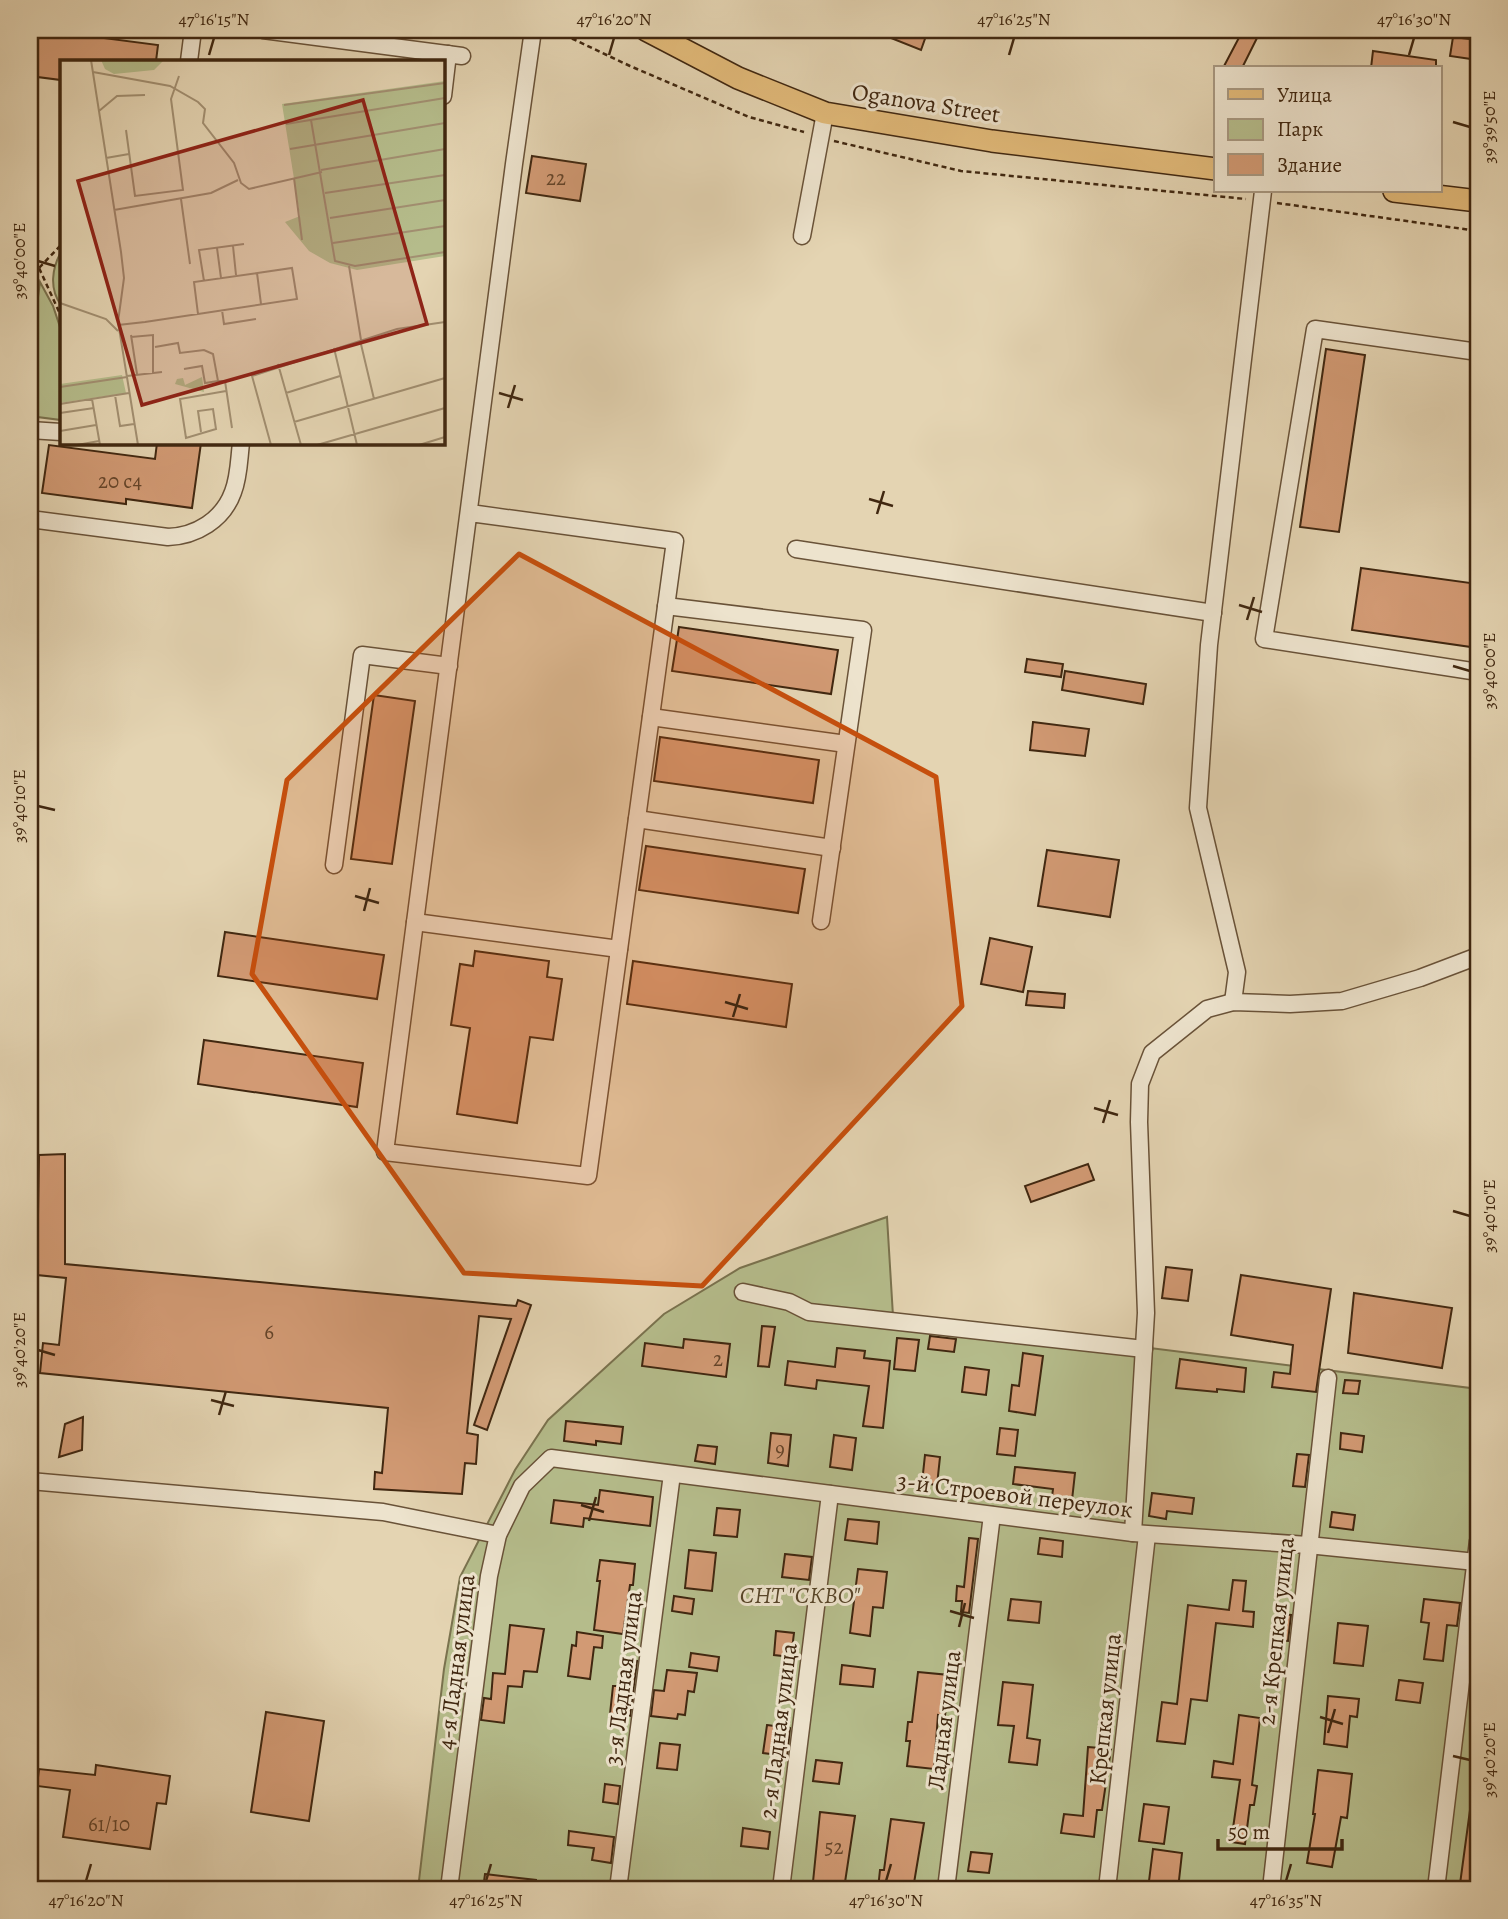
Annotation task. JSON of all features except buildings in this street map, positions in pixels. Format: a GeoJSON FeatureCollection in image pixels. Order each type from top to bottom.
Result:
{"type":"FeatureCollection","features":[{"type":"Feature","properties":{"kind":"main road","name":"Oganova Street"},"geometry":{"type":"LineString","coordinates":[[646,30],[738,78],[825,113],[992,141],[1214,169]]}},
{"type":"Feature","properties":{"kind":"main road"},"geometry":{"type":"LineString","coordinates":[[1402,192],[1478,201]]}},
{"type":"Feature","properties":{"kind":"lane"},"geometry":{"type":"LineString","coordinates":[[189,60],[193,30]]}},
{"type":"Feature","properties":{"kind":"lane"},"geometry":{"type":"LineString","coordinates":[[263,30],[455,55],[444,93]]}},
{"type":"Feature","properties":{"kind":"lane"},"geometry":{"type":"LineString","coordinates":[[470,513],[676,541],[588,1176],[385,1152],[533,30]]}},
{"type":"Feature","properties":{"kind":"lane"},"geometry":{"type":"LineString","coordinates":[[802,236],[825,113]]}},
{"type":"Feature","properties":{"kind":"lane"},"geometry":{"type":"LineString","coordinates":[[1262,192],[1213,613],[1198,808],[1237,972],[1233,1002],[1290,1004],[1342,1001],[1420,978],[1478,956]]}},
{"type":"Feature","properties":{"kind":"lane"},"geometry":{"type":"LineString","coordinates":[[1478,352],[1315,329],[1264,639],[1478,672]]}},
{"type":"Feature","properties":{"kind":"lane"},"geometry":{"type":"LineString","coordinates":[[30,429],[60,432]]}},
{"type":"Feature","properties":{"kind":"lane"},"geometry":{"type":"LineString","coordinates":[[30,519],[168,537],[195,533],[208,525],[232,495],[241,444]]}},
{"type":"Feature","properties":{"kind":"lane"},"geometry":{"type":"LineString","coordinates":[[796,549],[1213,613]]}},
{"type":"Feature","properties":{"kind":"lane"},"geometry":{"type":"LineString","coordinates":[[666,606],[863,630],[821,921]]}},
{"type":"Feature","properties":{"kind":"lane"},"geometry":{"type":"LineString","coordinates":[[334,864],[362,655],[449,666]]}},
{"type":"Feature","properties":{"kind":"lane"},"geometry":{"type":"LineString","coordinates":[[651,717],[846,744]]}},
{"type":"Feature","properties":{"kind":"lane"},"geometry":{"type":"LineString","coordinates":[[637,819],[832,848]]}},
{"type":"Feature","properties":{"kind":"lane"},"geometry":{"type":"LineString","coordinates":[[415,922],[619,949]]}},
{"type":"Feature","properties":{"kind":"lane","name":"Крепкая улица"},"geometry":{"type":"LineString","coordinates":[[1107,1889],[1140,1534],[1146,1313],[1140,1084],[1152,1053],[1207,1009],[1233,1002]]}},
{"type":"Feature","properties":{"kind":"lane"},"geometry":{"type":"LineString","coordinates":[[743,1292],[789,1302],[809,1311],[1144,1349]]}},
{"type":"Feature","properties":{"kind":"lane","name":"2-я Крепкая улица"},"geometry":{"type":"LineString","coordinates":[[1271,1889],[1328,1378]]}},
{"type":"Feature","properties":{"kind":"lane","name":"3-й Строевой переулок"},"geometry":{"type":"LineString","coordinates":[[551,1458],[1140,1534],[1308,1545],[1476,1562]]}},
{"type":"Feature","properties":{"kind":"lane","name":"4-я Ладная улица"},"geometry":{"type":"LineString","coordinates":[[449,1889],[489,1576],[498,1535],[522,1486],[551,1458]]}},
{"type":"Feature","properties":{"kind":"lane","name":"3-я Ладная улица"},"geometry":{"type":"LineString","coordinates":[[618,1889],[672,1474]]}},
{"type":"Feature","properties":{"kind":"lane"},"geometry":{"type":"LineString","coordinates":[[30,1481],[383,1512],[498,1535]]}},
{"type":"Feature","properties":{"kind":"lane","name":"2-я Ладная улица"},"geometry":{"type":"LineString","coordinates":[[781,1889],[830,1494]]}},
{"type":"Feature","properties":{"kind":"lane","name":"Ладная улица"},"geometry":{"type":"LineString","coordinates":[[946,1889],[992,1515]]}},
{"type":"Feature","properties":{"kind":"lane"},"geometry":{"type":"LineString","coordinates":[[1436,1889],[1478,1541]]}},
{"type":"Feature","properties":{"kind":"path"},"geometry":{"type":"LineString","coordinates":[[30,282],[60,246]]}},
{"type":"Feature","properties":{"kind":"path"},"geometry":{"type":"LineString","coordinates":[[30,254],[59,307]]}},
{"type":"Feature","properties":{"kind":"highlighted area"},"geometry":{"type":"Polygon","coordinates":[[[519,554],[936,777],[962,1006],[702,1286],[464,1273],[252,974],[287,780],[519,554]]]}},
{"type":"Feature","properties":{"kind":"green space"},"geometry":{"type":"Polygon","coordinates":[[[60,255],[60,304],[53,285],[60,255]]]}},
{"type":"Feature","properties":{"kind":"green space"},"geometry":{"type":"Polygon","coordinates":[[[40,282],[53,306],[60,327],[60,420],[30,416],[30,357],[40,282]]]}},
{"type":"Feature","properties":{"kind":"green space","name":"СНТ \"СКВО\""},"geometry":{"type":"Polygon","coordinates":[[[887,1217],[893,1316],[1478,1389],[1478,1889],[418,1889],[444,1669],[460,1577],[515,1470],[548,1420],[664,1314],[740,1268],[887,1217]]]}}]}
